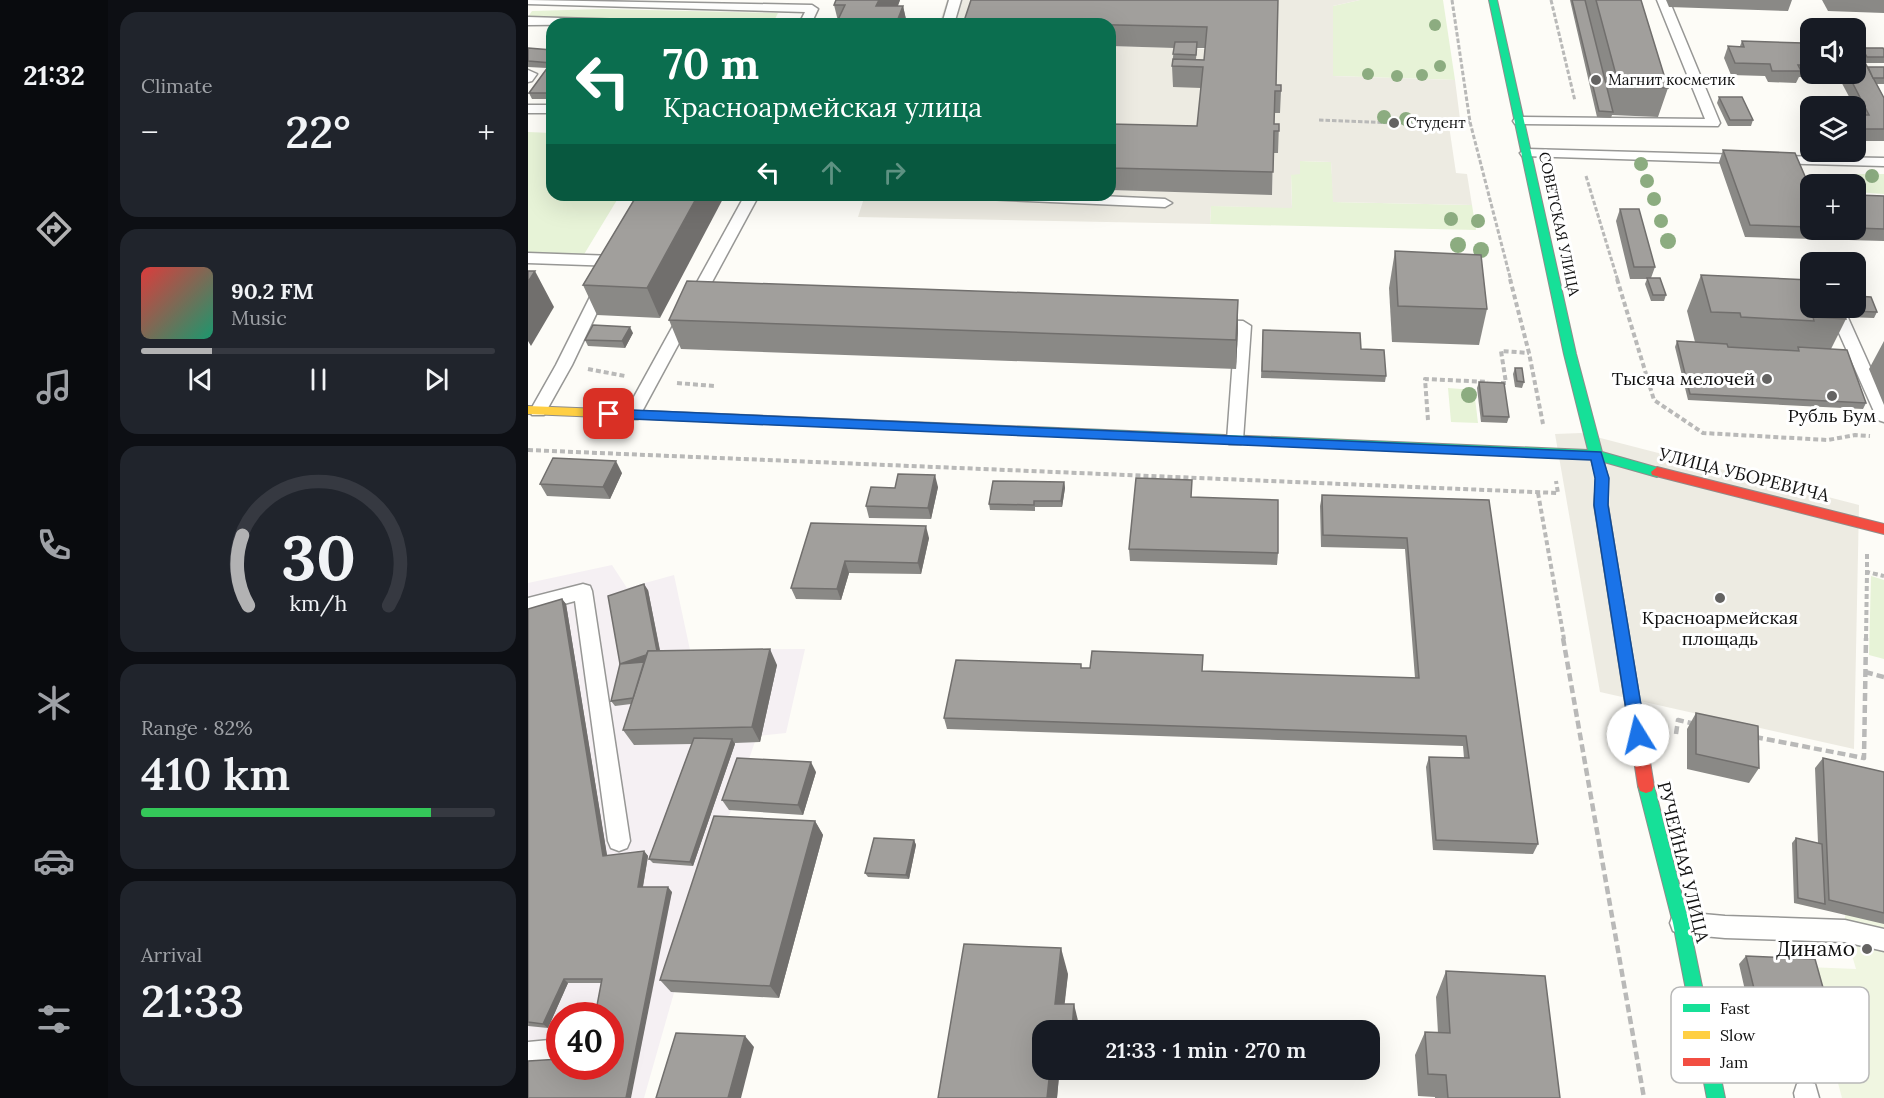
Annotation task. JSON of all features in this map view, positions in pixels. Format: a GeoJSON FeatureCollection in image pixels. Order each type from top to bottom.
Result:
{"type":"FeatureCollection","features":[{"type":"Feature","properties":{"kind":"street","name":"СОВЕТСКАЯ УЛИЦА"},"geometry":{"type":"LineString","coordinates":[[1493,0],[1570,354],[1596,455]]}},
{"type":"Feature","properties":{"kind":"street","name":"УЛИЦА УБОРЕВИЧА"},"geometry":{"type":"LineString","coordinates":[[533,411],[1596,455],[1884,530]]}},
{"type":"Feature","properties":{"kind":"street","name":"РУЧЕЙНАЯ УЛИЦА"},"geometry":{"type":"LineString","coordinates":[[1596,455],[1602,478],[1601,505],[1645,781],[1681,923],[1694,987]]}},
{"type":"Feature","properties":{"kind":"street","name":"РУЧЕЙНАЯ УЛИЦА"},"geometry":{"type":"LineString","coordinates":[[1713,1083],[1716,1098]]}},
{"type":"Feature","properties":{"kind":"lane"},"geometry":{"type":"LineString","coordinates":[[950,18],[955,0]]}},
{"type":"Feature","properties":{"kind":"lane"},"geometry":{"type":"LineString","coordinates":[[1520,121],[1713,123],[1663,0]]}},
{"type":"Feature","properties":{"kind":"lane"},"geometry":{"type":"LineString","coordinates":[[528,1],[812,9],[808,18]]}},
{"type":"Feature","properties":{"kind":"lane"},"geometry":{"type":"LineString","coordinates":[[528,21],[546,22]]}},
{"type":"Feature","properties":{"kind":"lane"},"geometry":{"type":"LineString","coordinates":[[528,109],[546,109]]}},
{"type":"Feature","properties":{"kind":"lane"},"geometry":{"type":"LineString","coordinates":[[1527,153],[1884,162]]}},
{"type":"Feature","properties":{"kind":"lane"},"geometry":{"type":"LineString","coordinates":[[632,415],[749,201]]}},
{"type":"Feature","properties":{"kind":"lane"},"geometry":{"type":"LineString","coordinates":[[1116,201],[1165,203]]}},
{"type":"Feature","properties":{"kind":"lane"},"geometry":{"type":"LineString","coordinates":[[528,258],[618,256],[564,365],[533,411]]}},
{"type":"Feature","properties":{"kind":"lane"},"geometry":{"type":"LineString","coordinates":[[689,307],[712,308]]}},
{"type":"Feature","properties":{"kind":"lane"},"geometry":{"type":"LineString","coordinates":[[1841,318],[1866,362],[1884,416]]}},
{"type":"Feature","properties":{"kind":"lane"},"geometry":{"type":"LineString","coordinates":[[1196,324],[1243,326],[1235,440]]}},
{"type":"Feature","properties":{"kind":"lane"},"geometry":{"type":"LineString","coordinates":[[528,606],[584,591],[619,841]]}},
{"type":"Feature","properties":{"kind":"lane"},"geometry":{"type":"LineString","coordinates":[[1681,923],[1725,927],[1845,931],[1884,940]]}},
{"type":"Feature","properties":{"kind":"lane"},"geometry":{"type":"LineString","coordinates":[[528,1054],[546,1052]]}},
{"type":"Feature","properties":{"kind":"path"},"geometry":{"type":"LineString","coordinates":[[528,450],[1558,494],[1529,352],[1470,122],[1452,0]]}},
{"type":"Feature","properties":{"kind":"path"},"geometry":{"type":"LineString","coordinates":[[1551,0],[1580,122]]}},
{"type":"Feature","properties":{"kind":"path"},"geometry":{"type":"LineString","coordinates":[[1319,120],[1449,125],[1470,122]]}},
{"type":"Feature","properties":{"kind":"path"},"geometry":{"type":"LineString","coordinates":[[1588,155],[1586,178],[1654,400],[1703,433],[1828,440],[1855,435],[1874,436]]}},
{"type":"Feature","properties":{"kind":"path"},"geometry":{"type":"LineString","coordinates":[[1429,425],[1425,379],[1506,383],[1501,351],[1529,352]]}},
{"type":"Feature","properties":{"kind":"path"},"geometry":{"type":"LineString","coordinates":[[564,365],[652,380],[723,387]]}},
{"type":"Feature","properties":{"kind":"path"},"geometry":{"type":"LineString","coordinates":[[1538,493],[1644,1098]]}},
{"type":"Feature","properties":{"kind":"path"},"geometry":{"type":"LineString","coordinates":[[1743,734],[1864,758],[1867,572]]}},
{"type":"Feature","properties":{"kind":"path"},"geometry":{"type":"LineString","coordinates":[[1865,672],[1884,677]]}},
{"type":"Feature","properties":{"kind":"path"},"geometry":{"type":"LineString","coordinates":[[1675,740],[1678,720],[1700,725]]}},
{"type":"Feature","properties":{"kind":"shaded area"},"geometry":{"type":"Polygon","coordinates":[[[947,0],[1360,0],[1333,6],[1333,76],[1455,80],[1460,119],[1448,119],[1456,173],[1467,174],[1472,205],[1333,202],[1331,162],[1300,161],[1300,174],[1291,175],[1292,208],[1211,206],[1210,224],[858,217],[863,201],[1116,201],[1116,190],[1272,194],[1277,12],[1108,18],[941,18],[947,0]]]}},
{"type":"Feature","properties":{"kind":"shaded area"},"geometry":{"type":"Polygon","coordinates":[[[1116,46],[1207,49],[1197,148],[1116,146],[1116,46]]]}},
{"type":"Feature","properties":{"kind":"shaded area","name":"Красноармейская площадь"},"geometry":{"type":"Polygon","coordinates":[[[1581,433],[1859,505],[1854,749],[1600,692],[1555,434],[1581,433]]]}},
{"type":"Feature","properties":{"kind":"shaded area"},"geometry":{"type":"Polygon","coordinates":[[[612,565],[627,588],[674,575],[690,650],[805,649],[786,733],[757,736],[705,884],[644,1098],[528,1098],[528,583],[612,565]]]}},
{"type":"Feature","properties":{"kind":"green space"},"geometry":{"type":"Polygon","coordinates":[[[1360,0],[1443,0],[1455,80],[1333,76],[1333,6],[1360,0]]]}},
{"type":"Feature","properties":{"kind":"green space"},"geometry":{"type":"Polygon","coordinates":[[[603,9],[778,13],[776,18],[528,17],[532,11],[603,9]]]}},
{"type":"Feature","properties":{"kind":"green space"},"geometry":{"type":"Polygon","coordinates":[[[528,132],[546,133],[546,201],[616,201],[583,256],[528,254],[528,132]]]}},
{"type":"Feature","properties":{"kind":"green space"},"geometry":{"type":"Polygon","coordinates":[[[1300,161],[1331,162],[1334,202],[1472,205],[1476,230],[1210,224],[1211,206],[1292,207],[1291,174],[1300,161]]]}},
{"type":"Feature","properties":{"kind":"green space"},"geometry":{"type":"Polygon","coordinates":[[[1866,174],[1884,174],[1884,194],[1866,193],[1866,174]]]}},
{"type":"Feature","properties":{"kind":"green space"},"geometry":{"type":"Polygon","coordinates":[[[1448,388],[1474,390],[1478,423],[1451,422],[1448,388]]]}},
{"type":"Feature","properties":{"kind":"green space"},"geometry":{"type":"Polygon","coordinates":[[[1871,576],[1884,580],[1884,659],[1869,655],[1871,576]]]}},
{"type":"Feature","properties":{"kind":"green space"},"geometry":{"type":"Polygon","coordinates":[[[1884,784],[1884,1098],[1842,1098],[1838,1083],[1869,1083],[1869,987],[1812,987],[1807,967],[1856,969],[1845,931],[1845,914],[1794,903],[1884,784]]]}},
{"type":"Feature","properties":{"kind":"building"},"geometry":{"type":"Polygon","coordinates":[[[836,0],[879,0],[876,6],[903,6],[898,18],[839,18],[845,5],[834,5],[836,0]]]}},
{"type":"Feature","properties":{"kind":"building"},"geometry":{"type":"Polygon","coordinates":[[[971,0],[1278,0],[1276,85],[1281,85],[1281,91],[1275,91],[1274,124],[1279,124],[1279,131],[1274,131],[1273,172],[1116,168],[1116,124],[1197,126],[1203,67],[1172,66],[1173,59],[1204,60],[1207,27],[1116,25],[1116,18],[965,18],[971,0]]]}},
{"type":"Feature","properties":{"kind":"building"},"geometry":{"type":"Polygon","coordinates":[[[1572,0],[1585,0],[1613,112],[1599,111],[1572,0]]]}},
{"type":"Feature","properties":{"kind":"building"},"geometry":{"type":"Polygon","coordinates":[[[1596,0],[1641,0],[1668,88],[1619,86],[1596,0]]]}},
{"type":"Feature","properties":{"kind":"building"},"geometry":{"type":"Polygon","coordinates":[[[1742,41],[1800,43],[1800,65],[1798,65],[1800,71],[1772,71],[1770,64],[1735,63],[1728,46],[1744,47],[1742,41]]]}},
{"type":"Feature","properties":{"kind":"building"},"geometry":{"type":"Polygon","coordinates":[[[1175,42],[1197,42],[1196,55],[1173,54],[1175,42]]]}},
{"type":"Feature","properties":{"kind":"building"},"geometry":{"type":"Polygon","coordinates":[[[528,48],[546,50],[546,63],[528,61],[528,48]]]}},
{"type":"Feature","properties":{"kind":"building"},"geometry":{"type":"Polygon","coordinates":[[[1866,48],[1883,48],[1884,50],[1884,57],[1867,57],[1866,48]]]}},
{"type":"Feature","properties":{"kind":"building"},"geometry":{"type":"Polygon","coordinates":[[[1866,65],[1884,98],[1884,129],[1866,129],[1866,115],[1869,115],[1866,109],[1866,96],[1859,96],[1853,84],[1866,84],[1866,65]]]}},
{"type":"Feature","properties":{"kind":"building"},"geometry":{"type":"Polygon","coordinates":[[[1868,67],[1884,67],[1884,78],[1873,78],[1868,67]]]}},
{"type":"Feature","properties":{"kind":"building"},"geometry":{"type":"Polygon","coordinates":[[[546,70],[546,93],[529,93],[546,70]]]}},
{"type":"Feature","properties":{"kind":"building"},"geometry":{"type":"Polygon","coordinates":[[[1719,97],[1742,97],[1753,120],[1730,120],[1719,97]]]}},
{"type":"Feature","properties":{"kind":"building"},"geometry":{"type":"Polygon","coordinates":[[[1723,150],[1795,153],[1804,174],[1800,174],[1800,227],[1750,225],[1723,150]]]}},
{"type":"Feature","properties":{"kind":"building"},"geometry":{"type":"Polygon","coordinates":[[[1866,195],[1884,196],[1884,229],[1866,228],[1866,195]]]}},
{"type":"Feature","properties":{"kind":"building"},"geometry":{"type":"Polygon","coordinates":[[[633,201],[695,201],[647,288],[583,285],[633,201]]]}},
{"type":"Feature","properties":{"kind":"building"},"geometry":{"type":"Polygon","coordinates":[[[1620,209],[1639,209],[1655,267],[1634,267],[1620,209]]]}},
{"type":"Feature","properties":{"kind":"building"},"geometry":{"type":"Polygon","coordinates":[[[1395,251],[1481,255],[1487,309],[1398,306],[1395,251]]]}},
{"type":"Feature","properties":{"kind":"building"},"geometry":{"type":"Polygon","coordinates":[[[528,271],[535,271],[528,282],[528,271]]]}},
{"type":"Feature","properties":{"kind":"building"},"geometry":{"type":"Polygon","coordinates":[[[1701,275],[1800,280],[1800,318],[1813,318],[1814,321],[1741,317],[1740,313],[1711,312],[1701,275]]]}},
{"type":"Feature","properties":{"kind":"building"},"geometry":{"type":"Polygon","coordinates":[[[1647,278],[1660,278],[1666,295],[1653,295],[1647,278]]]}},
{"type":"Feature","properties":{"kind":"building"},"geometry":{"type":"Polygon","coordinates":[[[687,281],[1238,300],[1236,340],[669,320],[687,281]]]}},
{"type":"Feature","properties":{"kind":"building"},"geometry":{"type":"Polygon","coordinates":[[[1866,297],[1871,297],[1877,312],[1866,312],[1866,297]]]}},
{"type":"Feature","properties":{"kind":"building"},"geometry":{"type":"Polygon","coordinates":[[[593,325],[630,327],[622,341],[585,340],[593,325]]]}},
{"type":"Feature","properties":{"kind":"building"},"geometry":{"type":"Polygon","coordinates":[[[1263,330],[1360,333],[1361,349],[1384,350],[1386,376],[1262,371],[1263,330]]]}},
{"type":"Feature","properties":{"kind":"building","name":"Тысяча мелочей"},"geometry":{"type":"Polygon","coordinates":[[[1677,341],[1727,344],[1728,347],[1799,351],[1798,347],[1847,350],[1866,403],[1690,394],[1677,341]]]}},
{"type":"Feature","properties":{"kind":"building"},"geometry":{"type":"Polygon","coordinates":[[[1515,368],[1522,368],[1524,382],[1517,381],[1515,368]]]}},
{"type":"Feature","properties":{"kind":"building"},"geometry":{"type":"Polygon","coordinates":[[[1479,382],[1504,383],[1509,417],[1483,416],[1479,382]]]}},
{"type":"Feature","properties":{"kind":"building"},"geometry":{"type":"Polygon","coordinates":[[[553,458],[616,461],[603,487],[540,484],[553,458]]]}},
{"type":"Feature","properties":{"kind":"building"},"geometry":{"type":"Polygon","coordinates":[[[898,474],[935,475],[928,508],[866,506],[871,487],[895,488],[898,474]]]}},
{"type":"Feature","properties":{"kind":"building"},"geometry":{"type":"Polygon","coordinates":[[[1136,478],[1192,480],[1191,497],[1278,500],[1278,553],[1129,549],[1136,478]]]}},
{"type":"Feature","properties":{"kind":"building"},"geometry":{"type":"Polygon","coordinates":[[[993,481],[1064,482],[1061,501],[1034,501],[1034,505],[989,504],[993,481]]]}},
{"type":"Feature","properties":{"kind":"building"},"geometry":{"type":"Polygon","coordinates":[[[1322,495],[1489,500],[1538,844],[1436,840],[1429,757],[1469,758],[1466,736],[944,718],[956,660],[1081,664],[1081,668],[1090,668],[1092,651],[1203,655],[1202,671],[1419,678],[1407,538],[1323,535],[1322,495]]]}},
{"type":"Feature","properties":{"kind":"building"},"geometry":{"type":"Polygon","coordinates":[[[811,523],[926,526],[918,563],[845,561],[837,589],[791,588],[811,523]]]}},
{"type":"Feature","properties":{"kind":"building"},"geometry":{"type":"Polygon","coordinates":[[[644,584],[657,651],[648,651],[646,655],[620,664],[608,596],[644,584]]]}},
{"type":"Feature","properties":{"kind":"building"},"geometry":{"type":"Polygon","coordinates":[[[562,599],[603,856],[644,851],[638,887],[668,887],[626,1098],[528,1098],[528,1061],[546,1060],[546,1080],[624,1080],[624,1002],[598,1002],[602,979],[564,979],[553,1002],[546,1002],[546,1018],[543,1024],[528,1022],[528,609],[562,599]]]}},
{"type":"Feature","properties":{"kind":"building"},"geometry":{"type":"Polygon","coordinates":[[[770,649],[752,727],[623,730],[648,651],[770,649]]]}},
{"type":"Feature","properties":{"kind":"building"},"geometry":{"type":"Polygon","coordinates":[[[644,662],[633,698],[611,701],[620,664],[644,662]]]}},
{"type":"Feature","properties":{"kind":"building"},"geometry":{"type":"Polygon","coordinates":[[[1696,713],[1758,726],[1759,768],[1696,754],[1696,713]]]}},
{"type":"Feature","properties":{"kind":"building"},"geometry":{"type":"Polygon","coordinates":[[[694,738],[732,739],[690,862],[649,859],[694,738]]]}},
{"type":"Feature","properties":{"kind":"building"},"geometry":{"type":"Polygon","coordinates":[[[737,758],[811,762],[798,805],[722,800],[737,758]]]}},
{"type":"Feature","properties":{"kind":"building"},"geometry":{"type":"Polygon","coordinates":[[[1823,758],[1884,772],[1884,913],[1829,900],[1823,758]]]}},
{"type":"Feature","properties":{"kind":"building"},"geometry":{"type":"Polygon","coordinates":[[[714,816],[815,821],[770,986],[660,980],[714,816]]]}},
{"type":"Feature","properties":{"kind":"building"},"geometry":{"type":"Polygon","coordinates":[[[874,838],[914,840],[906,875],[865,873],[874,838]]]}},
{"type":"Feature","properties":{"kind":"building"},"geometry":{"type":"Polygon","coordinates":[[[1796,838],[1822,844],[1825,904],[1798,898],[1796,838]]]}},
{"type":"Feature","properties":{"kind":"building"},"geometry":{"type":"Polygon","coordinates":[[[964,944],[1061,948],[1055,1004],[1074,1004],[1073,1020],[1032,1020],[1032,1080],[1049,1080],[1047,1098],[938,1098],[964,944]]]}},
{"type":"Feature","properties":{"kind":"building"},"geometry":{"type":"Polygon","coordinates":[[[1746,956],[1815,959],[1823,987],[1754,987],[1746,956]]]}},
{"type":"Feature","properties":{"kind":"building"},"geometry":{"type":"Polygon","coordinates":[[[1446,971],[1545,976],[1560,1098],[1448,1098],[1446,1075],[1428,1074],[1425,1032],[1450,1033],[1446,971]]]}},
{"type":"Feature","properties":{"kind":"building"},"geometry":{"type":"Polygon","coordinates":[[[676,1033],[745,1036],[728,1098],[656,1098],[676,1033]]]}},
{"type":"Feature","properties":{"kind":"traffic: fast"},"geometry":{"type":"LineString","coordinates":[[1493,0],[1570,354],[1602,478],[1601,505],[1608,549]]}},
{"type":"Feature","properties":{"kind":"traffic: fast"},"geometry":{"type":"LineString","coordinates":[[912,426],[1596,455],[1657,472]]}},
{"type":"Feature","properties":{"kind":"traffic: fast"},"geometry":{"type":"LineString","coordinates":[[1646,786],[1681,923],[1694,987]]}},
{"type":"Feature","properties":{"kind":"traffic: fast"},"geometry":{"type":"LineString","coordinates":[[1713,1083],[1716,1098]]}},
{"type":"Feature","properties":{"kind":"traffic: slow"},"geometry":{"type":"LineString","coordinates":[[528,410],[912,426]]}},
{"type":"Feature","properties":{"kind":"traffic: jam"},"geometry":{"type":"LineString","coordinates":[[1657,472],[1884,529]]}},
{"type":"Feature","properties":{"kind":"traffic: jam"},"geometry":{"type":"LineString","coordinates":[[1608,549],[1646,786]]}},
{"type":"Feature","properties":{"kind":"place","name":"Магнит косметик"},"geometry":{"type":"Point","coordinates":[1596,80]}},
{"type":"Feature","properties":{"kind":"place","name":"Студент"},"geometry":{"type":"Point","coordinates":[1394,123]}},
{"type":"Feature","properties":{"kind":"place","name":"Тысяча мелочей"},"geometry":{"type":"Point","coordinates":[1767,379]}},
{"type":"Feature","properties":{"kind":"place","name":"Рубль Бум"},"geometry":{"type":"Point","coordinates":[1832,396]}},
{"type":"Feature","properties":{"kind":"place","name":"Красноармейская площадь"},"geometry":{"type":"Point","coordinates":[1720,598]}},
{"type":"Feature","properties":{"kind":"place","name":"Динамо"},"geometry":{"type":"Point","coordinates":[1867,949]}},
{"type":"Feature","properties":{"kind":"route"},"geometry":{"type":"LineString","coordinates":[[609,414],[1596,455],[1602,478],[1601,505],[1638,735]]}}]}
